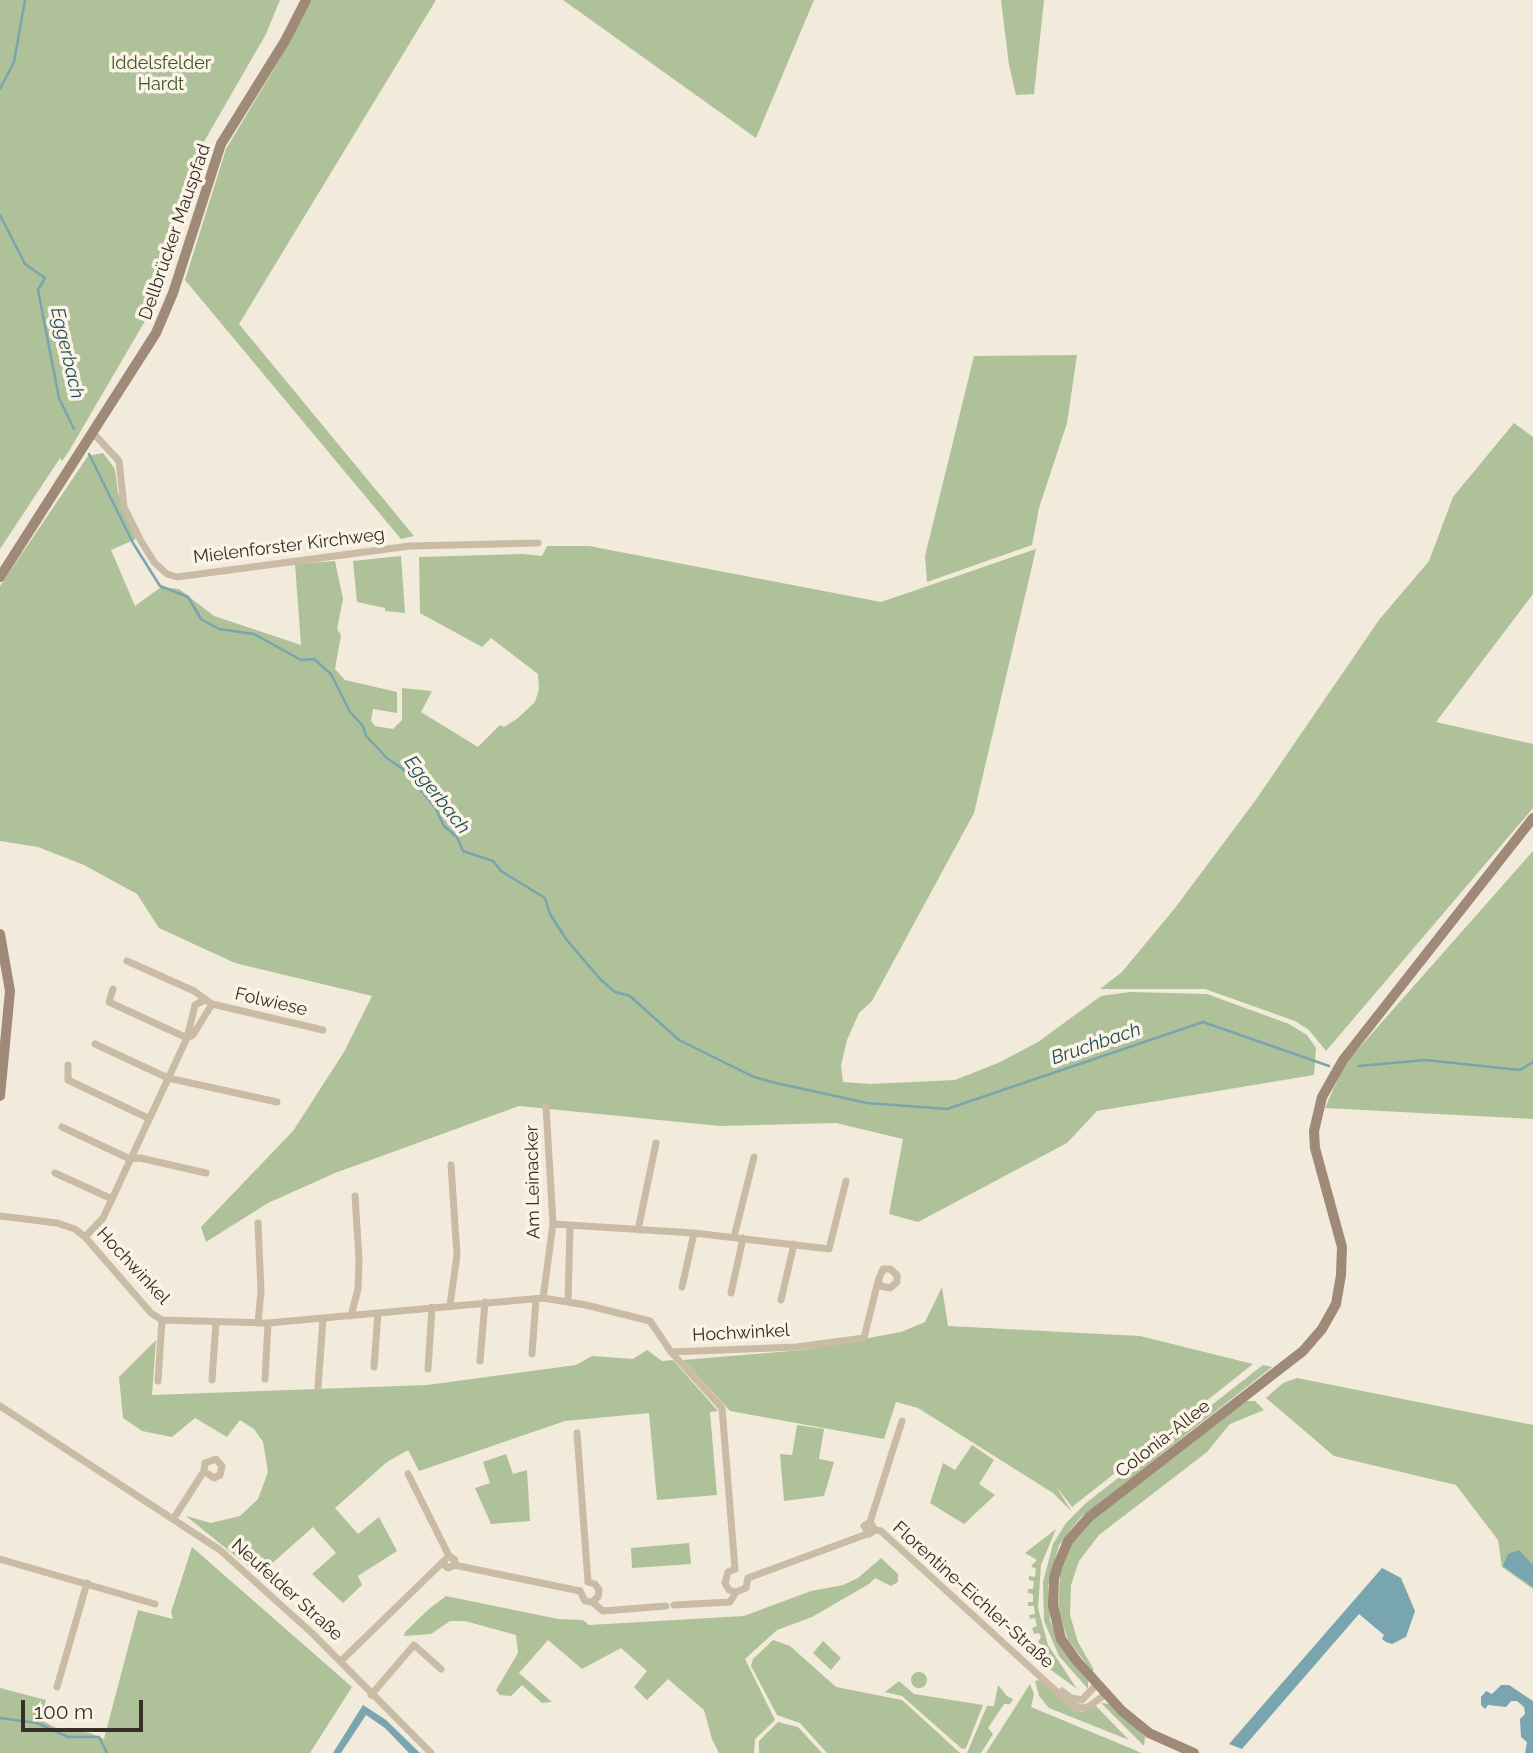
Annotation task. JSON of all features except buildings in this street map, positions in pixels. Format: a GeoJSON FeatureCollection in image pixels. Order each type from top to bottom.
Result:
{"type":"FeatureCollection","features":[{"type":"Feature","properties":{"kind":"main road","name":"Dellbrücker Mauspfad"},"geometry":{"type":"LineString","coordinates":[[0,577],[94,433],[168,308],[221,144],[285,41],[306,0]]}},
{"type":"Feature","properties":{"kind":"main road","name":"Colonia-Allee"},"geometry":{"type":"LineString","coordinates":[[1194,1753],[1149,1733],[1106,1695],[1061,1639],[1056,1621],[1054,1578],[1069,1541],[1108,1502],[1303,1351],[1336,1304],[1342,1247],[1315,1149],[1317,1111],[1343,1060],[1533,818]]}},
{"type":"Feature","properties":{"kind":"main road"},"geometry":{"type":"LineString","coordinates":[[0,934],[10,991],[0,1096]]}},
{"type":"Feature","properties":{"kind":"street","name":"Mielenforster Kirchweg"},"geometry":{"type":"LineString","coordinates":[[94,433],[119,461],[124,507],[141,541],[154,562],[167,574],[177,577],[410,547],[538,543]]}},
{"type":"Feature","properties":{"kind":"street","name":"Folwiese"},"geometry":{"type":"LineString","coordinates":[[127,961],[194,991],[209,1002],[323,1030]]}},
{"type":"Feature","properties":{"kind":"street"},"geometry":{"type":"LineString","coordinates":[[113,989],[109,1002],[187,1038]]}},
{"type":"Feature","properties":{"kind":"street","name":"Folwiese"},"geometry":{"type":"LineString","coordinates":[[187,1038],[193,1035],[209,1002]]}},
{"type":"Feature","properties":{"kind":"street","name":"Folwiese"},"geometry":{"type":"LineString","coordinates":[[85,1237],[103,1218],[187,1038],[195,1005],[209,1002]]}},
{"type":"Feature","properties":{"kind":"street"},"geometry":{"type":"LineString","coordinates":[[95,1045],[167,1078],[277,1102]]}},
{"type":"Feature","properties":{"kind":"street"},"geometry":{"type":"LineString","coordinates":[[68,1065],[68,1080],[148,1118]]}},
{"type":"Feature","properties":{"kind":"street","name":"Am Leinacker"},"geometry":{"type":"LineString","coordinates":[[540,1299],[553,1224],[546,1107]]}},
{"type":"Feature","properties":{"kind":"street"},"geometry":{"type":"LineString","coordinates":[[62,1127],[130,1159],[140,1158],[206,1173]]}},
{"type":"Feature","properties":{"kind":"street"},"geometry":{"type":"LineString","coordinates":[[638,1230],[656,1143]]}},
{"type":"Feature","properties":{"kind":"street"},"geometry":{"type":"LineString","coordinates":[[734,1237],[754,1157]]}},
{"type":"Feature","properties":{"kind":"street"},"geometry":{"type":"LineString","coordinates":[[450,1305],[457,1255],[451,1166]]}},
{"type":"Feature","properties":{"kind":"street"},"geometry":{"type":"LineString","coordinates":[[55,1173],[111,1199]]}},
{"type":"Feature","properties":{"kind":"street"},"geometry":{"type":"LineString","coordinates":[[553,1224],[694,1233],[829,1249],[846,1181]]}},
{"type":"Feature","properties":{"kind":"street"},"geometry":{"type":"LineString","coordinates":[[351,1316],[358,1289],[359,1259],[355,1196]]}},
{"type":"Feature","properties":{"kind":"street","name":"Hochwinkel"},"geometry":{"type":"LineString","coordinates":[[0,1216],[57,1223],[85,1237],[151,1313],[162,1320],[268,1323],[540,1299],[568,1301],[650,1321],[671,1352],[797,1346],[864,1338],[878,1281]]}},
{"type":"Feature","properties":{"kind":"street"},"geometry":{"type":"LineString","coordinates":[[258,1223],[261,1291],[258,1323]]}},
{"type":"Feature","properties":{"kind":"street","name":"Am Leinacker"},"geometry":{"type":"LineString","coordinates":[[568,1301],[570,1227]]}},
{"type":"Feature","properties":{"kind":"street"},"geometry":{"type":"LineString","coordinates":[[682,1287],[694,1233]]}},
{"type":"Feature","properties":{"kind":"street"},"geometry":{"type":"LineString","coordinates":[[731,1293],[743,1238]]}},
{"type":"Feature","properties":{"kind":"street"},"geometry":{"type":"LineString","coordinates":[[780,1300],[794,1244]]}},
{"type":"Feature","properties":{"kind":"street"},"geometry":{"type":"LineString","coordinates":[[532,1354],[540,1299]]}},
{"type":"Feature","properties":{"kind":"street"},"geometry":{"type":"LineString","coordinates":[[480,1361],[485,1302]]}},
{"type":"Feature","properties":{"kind":"street"},"geometry":{"type":"LineString","coordinates":[[428,1369],[432,1307]]}},
{"type":"Feature","properties":{"kind":"street"},"geometry":{"type":"LineString","coordinates":[[374,1367],[378,1313]]}},
{"type":"Feature","properties":{"kind":"street"},"geometry":{"type":"LineString","coordinates":[[318,1387],[323,1319]]}},
{"type":"Feature","properties":{"kind":"street","name":"Hochwinkel"},"geometry":{"type":"LineString","coordinates":[[158,1381],[162,1320]]}},
{"type":"Feature","properties":{"kind":"street"},"geometry":{"type":"LineString","coordinates":[[212,1380],[215,1322]]}},
{"type":"Feature","properties":{"kind":"street"},"geometry":{"type":"LineString","coordinates":[[265,1379],[268,1323]]}},
{"type":"Feature","properties":{"kind":"street"},"geometry":{"type":"LineString","coordinates":[[671,1352],[722,1408],[735,1569]]}},
{"type":"Feature","properties":{"kind":"street","name":"Neufelder Straße"},"geometry":{"type":"LineString","coordinates":[[0,1406],[220,1550],[341,1661],[371,1695],[431,1753]]}},
{"type":"Feature","properties":{"kind":"street","name":"Florentine-Eichler-Straße"},"geometry":{"type":"LineString","coordinates":[[870,1529],[902,1421]]}},
{"type":"Feature","properties":{"kind":"street"},"geometry":{"type":"LineString","coordinates":[[577,1433],[588,1582],[580,1591]]}},
{"type":"Feature","properties":{"kind":"street"},"geometry":{"type":"LineString","coordinates":[[174,1518],[204,1471]]}},
{"type":"Feature","properties":{"kind":"street"},"geometry":{"type":"LineString","coordinates":[[408,1474],[449,1556],[454,1558],[454,1566]]}},
{"type":"Feature","properties":{"kind":"street","name":"Florentine-Eichler-Straße"},"geometry":{"type":"LineString","coordinates":[[592,1602],[603,1611],[730,1602],[736,1592],[746,1588],[748,1578],[870,1529],[881,1531],[1049,1685],[1080,1708],[1098,1702],[1106,1695]]}},
{"type":"Feature","properties":{"kind":"street"},"geometry":{"type":"LineString","coordinates":[[341,1661],[449,1556]]}},
{"type":"Feature","properties":{"kind":"street"},"geometry":{"type":"LineString","coordinates":[[0,1559],[155,1604]]}},
{"type":"Feature","properties":{"kind":"street"},"geometry":{"type":"LineString","coordinates":[[443,1564],[448,1568],[454,1566],[580,1591]]}},
{"type":"Feature","properties":{"kind":"street"},"geometry":{"type":"LineString","coordinates":[[736,1592],[729,1590],[725,1583],[728,1572],[735,1569],[745,1572],[748,1578]]}},
{"type":"Feature","properties":{"kind":"street"},"geometry":{"type":"LineString","coordinates":[[580,1591],[584,1601],[592,1602],[598,1597],[599,1590],[595,1584],[588,1582]]}},
{"type":"Feature","properties":{"kind":"street"},"geometry":{"type":"LineString","coordinates":[[57,1687],[87,1583]]}},
{"type":"Feature","properties":{"kind":"street"},"geometry":{"type":"LineString","coordinates":[[371,1695],[414,1645],[441,1668]]}},
{"type":"Feature","properties":{"kind":"street","name":"Florentine-Eichler-Straße"},"geometry":{"type":"LineString","coordinates":[[1049,1685],[1077,1700],[1087,1696],[1097,1684]]}},
{"type":"Feature","properties":{"kind":"green space","name":"Iddelsfelder Hardt"},"geometry":{"type":"Polygon","coordinates":[[[0,0],[280,0],[266,34],[190,166],[165,279],[152,309],[69,451],[62,461],[60,458],[0,549],[0,0]]]}},
{"type":"Feature","properties":{"kind":"green space"},"geometry":{"type":"Polygon","coordinates":[[[309,0],[436,0],[239,324],[414,536],[401,539],[185,280],[226,149],[289,44],[309,0]]]}},
{"type":"Feature","properties":{"kind":"green space"},"geometry":{"type":"Polygon","coordinates":[[[563,0],[814,0],[756,138],[563,0]]]}},
{"type":"Feature","properties":{"kind":"green space"},"geometry":{"type":"Polygon","coordinates":[[[1001,0],[1044,0],[1034,94],[1016,95],[1009,65],[1001,0]]]}},
{"type":"Feature","properties":{"kind":"green space"},"geometry":{"type":"Polygon","coordinates":[[[1077,355],[1067,423],[1039,508],[1032,545],[927,582],[925,556],[974,356],[1077,355]]]}},
{"type":"Feature","properties":{"kind":"green space"},"geometry":{"type":"Polygon","coordinates":[[[1514,423],[1533,437],[1533,594],[1436,722],[1533,744],[1533,808],[1326,1051],[1309,1030],[1295,1021],[1205,989],[1100,989],[1122,972],[1175,908],[1255,801],[1379,620],[1429,561],[1453,497],[1514,423]]]}},
{"type":"Feature","properties":{"kind":"green space"},"geometry":{"type":"Polygon","coordinates":[[[103,453],[115,469],[118,493],[136,539],[111,550],[135,606],[161,587],[179,589],[214,616],[301,645],[295,564],[335,561],[343,599],[337,629],[341,635],[335,669],[345,680],[397,692],[397,713],[373,709],[371,721],[375,726],[393,729],[402,720],[402,688],[432,691],[421,712],[478,747],[500,725],[504,727],[518,718],[535,702],[539,689],[538,674],[491,638],[482,647],[420,613],[419,557],[523,554],[542,556],[547,546],[589,546],[881,602],[1036,549],[974,813],[872,1001],[859,1013],[847,1040],[841,1066],[843,1082],[871,1084],[955,1080],[998,1063],[1038,1042],[1101,996],[1130,992],[1207,994],[1289,1024],[1307,1035],[1316,1048],[1314,1075],[1097,1111],[1067,1143],[918,1222],[889,1214],[903,1139],[836,1123],[719,1126],[519,1106],[335,1173],[268,1203],[206,1242],[201,1227],[293,1131],[344,1052],[372,996],[235,963],[159,928],[137,894],[84,865],[38,847],[0,841],[0,586],[88,456],[103,453]]]}},
{"type":"Feature","properties":{"kind":"green space"},"geometry":{"type":"Polygon","coordinates":[[[401,556],[405,613],[385,611],[385,608],[357,602],[353,561],[401,556]]]}},
{"type":"Feature","properties":{"kind":"green space"},"geometry":{"type":"Polygon","coordinates":[[[1533,851],[1533,1119],[1325,1108],[1344,1065],[1533,851]]]}},
{"type":"Feature","properties":{"kind":"green space"},"geometry":{"type":"Polygon","coordinates":[[[942,1287],[948,1326],[1140,1336],[1253,1364],[1072,1507],[1056,1486],[1072,1512],[1053,1493],[918,1408],[896,1402],[884,1439],[730,1411],[683,1360],[803,1350],[901,1332],[925,1322],[942,1287]]]}},
{"type":"Feature","properties":{"kind":"green space"},"geometry":{"type":"Polygon","coordinates":[[[156,1340],[152,1395],[427,1385],[576,1365],[592,1356],[633,1359],[647,1350],[662,1361],[673,1360],[718,1411],[710,1412],[717,1495],[657,1500],[649,1413],[565,1421],[419,1471],[408,1450],[387,1462],[335,1508],[358,1534],[379,1517],[397,1551],[358,1576],[362,1585],[343,1603],[312,1574],[336,1553],[313,1527],[259,1575],[186,1516],[211,1523],[240,1516],[258,1499],[268,1472],[263,1442],[254,1429],[240,1420],[227,1437],[195,1418],[172,1437],[142,1431],[123,1418],[119,1377],[156,1340]]]}},
{"type":"Feature","properties":{"kind":"green space"},"geometry":{"type":"Polygon","coordinates":[[[1263,1365],[1272,1367],[1080,1518],[1059,1545],[1048,1585],[1050,1620],[1062,1649],[1088,1681],[1088,1689],[1059,1656],[1044,1621],[1043,1582],[1053,1544],[1066,1523],[1086,1503],[1263,1365]]]}},
{"type":"Feature","properties":{"kind":"green space"},"geometry":{"type":"Polygon","coordinates":[[[1297,1378],[1533,1425],[1533,1589],[1502,1567],[1498,1540],[1456,1485],[1334,1456],[1266,1398],[1283,1383],[1297,1378]]]}},
{"type":"Feature","properties":{"kind":"green space"},"geometry":{"type":"Polygon","coordinates":[[[1246,1401],[1255,1401],[1264,1410],[1230,1424],[1207,1452],[1099,1535],[1079,1561],[1071,1585],[1070,1615],[1078,1642],[1094,1670],[1092,1671],[1068,1640],[1058,1611],[1060,1573],[1074,1539],[1089,1522],[1246,1401]]]}},
{"type":"Feature","properties":{"kind":"green space"},"geometry":{"type":"Polygon","coordinates":[[[797,1425],[824,1429],[819,1459],[834,1462],[824,1496],[784,1501],[780,1454],[792,1455],[797,1425]]]}},
{"type":"Feature","properties":{"kind":"green space"},"geometry":{"type":"Polygon","coordinates":[[[972,1445],[994,1460],[979,1484],[995,1495],[964,1524],[930,1503],[943,1463],[955,1470],[972,1445]]]}},
{"type":"Feature","properties":{"kind":"green space"},"geometry":{"type":"Polygon","coordinates":[[[506,1454],[513,1474],[527,1470],[530,1521],[491,1524],[475,1488],[490,1483],[483,1462],[506,1454]]]}},
{"type":"Feature","properties":{"kind":"green space"},"geometry":{"type":"Polygon","coordinates":[[[1056,1529],[1041,1565],[1038,1608],[1048,1645],[1077,1689],[1036,1659],[1045,1648],[1038,1642],[1041,1637],[1039,1633],[1034,1634],[1032,1628],[1037,1626],[1035,1618],[1030,1619],[1029,1615],[1035,1614],[1034,1606],[1028,1606],[1028,1602],[1033,1602],[1033,1594],[1028,1593],[1028,1589],[1033,1589],[1034,1581],[1029,1580],[1029,1576],[1035,1577],[1036,1569],[1031,1566],[1037,1560],[1025,1553],[1056,1529]]]}},
{"type":"Feature","properties":{"kind":"green space"},"geometry":{"type":"Polygon","coordinates":[[[689,1543],[691,1564],[632,1568],[631,1548],[689,1543]]]}},
{"type":"Feature","properties":{"kind":"green space"},"geometry":{"type":"Polygon","coordinates":[[[192,1547],[352,1687],[310,1753],[0,1753],[0,1688],[46,1700],[41,1720],[58,1729],[90,1733],[104,1739],[138,1610],[173,1619],[171,1612],[192,1547]]]}},
{"type":"Feature","properties":{"kind":"green space"},"geometry":{"type":"Polygon","coordinates":[[[881,1558],[898,1574],[898,1582],[891,1586],[875,1578],[812,1617],[777,1630],[745,1659],[775,1720],[755,1739],[754,1753],[719,1753],[704,1710],[668,1679],[647,1700],[634,1687],[647,1671],[621,1648],[582,1669],[548,1640],[519,1673],[552,1702],[542,1703],[522,1685],[511,1696],[500,1695],[496,1690],[518,1653],[516,1635],[465,1621],[450,1621],[431,1634],[404,1636],[429,1609],[446,1596],[558,1619],[583,1620],[589,1625],[744,1616],[811,1591],[843,1585],[858,1578],[881,1558]]]}},
{"type":"Feature","properties":{"kind":"green space"},"geometry":{"type":"Polygon","coordinates":[[[773,1640],[790,1646],[836,1687],[902,1700],[960,1753],[827,1753],[800,1723],[777,1715],[751,1666],[753,1659],[773,1640]]]}},
{"type":"Feature","properties":{"kind":"green space"},"geometry":{"type":"Polygon","coordinates":[[[823,1641],[841,1658],[831,1670],[813,1653],[823,1641]]]}},
{"type":"Feature","properties":{"kind":"green space"},"geometry":{"type":"Polygon","coordinates":[[[919,1672],[925,1674],[925,1686],[919,1688],[913,1686],[911,1680],[913,1674],[919,1672]]]}},
{"type":"Feature","properties":{"kind":"green space"},"geometry":{"type":"Polygon","coordinates":[[[1040,1680],[1075,1710],[1082,1712],[1096,1706],[1129,1740],[1049,1708],[1039,1696],[1035,1681],[1040,1680]]]}},
{"type":"Feature","properties":{"kind":"green space"},"geometry":{"type":"Polygon","coordinates":[[[899,1681],[914,1694],[983,1705],[966,1748],[962,1749],[902,1696],[885,1692],[899,1681]]]}},
{"type":"Feature","properties":{"kind":"green space"},"geometry":{"type":"Polygon","coordinates":[[[1030,1684],[1034,1694],[1031,1707],[1142,1753],[986,1753],[1030,1684]]]}},
{"type":"Feature","properties":{"kind":"green space"},"geometry":{"type":"Polygon","coordinates":[[[998,1685],[1013,1699],[1010,1704],[1004,1704],[988,1728],[993,1734],[981,1753],[967,1753],[987,1706],[994,1706],[998,1685]]]}},
{"type":"Feature","properties":{"kind":"green space"},"geometry":{"type":"Polygon","coordinates":[[[1101,1703],[1110,1704],[1145,1737],[1144,1746],[1101,1703]]]}},
{"type":"Feature","properties":{"kind":"green space"},"geometry":{"type":"Polygon","coordinates":[[[778,1722],[798,1727],[822,1753],[759,1753],[759,1741],[778,1722]]]}},
{"type":"Feature","properties":{"kind":"water"},"geometry":{"type":"Polygon","coordinates":[[[1519,1550],[1533,1565],[1533,1587],[1503,1566],[1508,1554],[1519,1550]]]}},
{"type":"Feature","properties":{"kind":"water"},"geometry":{"type":"Polygon","coordinates":[[[1382,1568],[1401,1578],[1415,1611],[1406,1637],[1392,1644],[1386,1642],[1382,1639],[1384,1635],[1359,1614],[1242,1749],[1229,1744],[1382,1568]]]}},
{"type":"Feature","properties":{"kind":"water"},"geometry":{"type":"Polygon","coordinates":[[[1501,1685],[1509,1685],[1533,1701],[1533,1753],[1525,1753],[1527,1742],[1521,1737],[1520,1719],[1525,1714],[1524,1707],[1517,1701],[1511,1701],[1506,1707],[1488,1705],[1485,1709],[1481,1705],[1481,1697],[1486,1691],[1492,1694],[1501,1685]]]}},
{"type":"Feature","properties":{"kind":"water"},"geometry":{"type":"Polygon","coordinates":[[[363,1705],[386,1720],[420,1753],[409,1753],[385,1728],[366,1715],[341,1753],[333,1753],[363,1705]]]}},
{"type":"Feature","properties":{"kind":"waterway","name":"Eggerbach"},"geometry":{"type":"LineString","coordinates":[[0,89],[14,62],[25,0]]}},
{"type":"Feature","properties":{"kind":"waterway","name":"Eggerbach"},"geometry":{"type":"LineString","coordinates":[[0,215],[25,264],[45,278],[38,290],[59,398],[74,429]]}},
{"type":"Feature","properties":{"kind":"waterway","name":"Eggerbach"},"geometry":{"type":"LineString","coordinates":[[89,454],[133,543],[160,586],[188,597],[201,619],[219,629],[254,634],[301,660],[314,659],[331,674],[350,712],[363,726],[366,736],[388,759],[403,769],[435,807],[444,826],[457,837],[463,851],[493,861],[501,871],[545,898],[550,914],[566,939],[601,980],[615,992],[630,996],[679,1040],[754,1077],[776,1083],[867,1103],[947,1109],[1203,1022],[1329,1066]]}},
{"type":"Feature","properties":{"kind":"waterway","name":"Bruchbach"},"geometry":{"type":"LineString","coordinates":[[1359,1066],[1425,1060],[1520,1070],[1533,1062]]}},
{"type":"Feature","properties":{"kind":"waterway"},"geometry":{"type":"LineString","coordinates":[[0,1718],[37,1723],[68,1737],[99,1737],[107,1753]]}}]}
